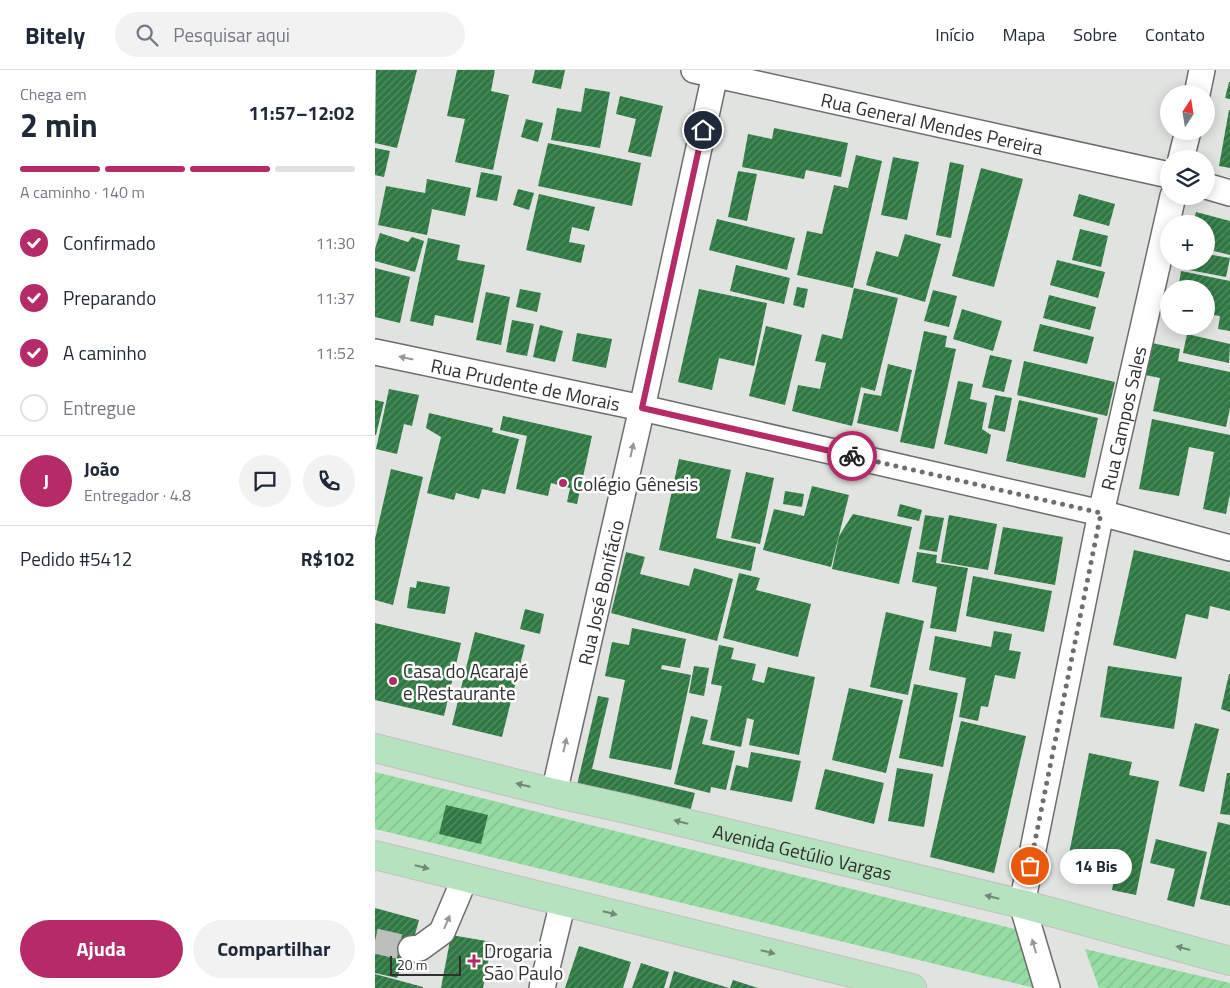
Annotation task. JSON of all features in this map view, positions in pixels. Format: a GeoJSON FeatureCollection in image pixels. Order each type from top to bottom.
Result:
{"type":"FeatureCollection","features":[{"type":"Feature","properties":{"kind":"main road","name":"Avenida Getúlio Vargas"},"geometry":{"type":"LineString","coordinates":[[375,748],[554,793],[637,811],[1022,904],[1230,961]]}},
{"type":"Feature","properties":{"kind":"main road"},"geometry":{"type":"LineString","coordinates":[[375,855],[912,988]]}},
{"type":"Feature","properties":{"kind":"street"},"geometry":{"type":"LineString","coordinates":[[1199,85],[1202,70]]}},
{"type":"Feature","properties":{"kind":"street","name":"Rua General Mendes Pereira"},"geometry":{"type":"LineString","coordinates":[[709,72],[1160,173]]}},
{"type":"Feature","properties":{"kind":"street","name":"Rua José Bonifácio"},"geometry":{"type":"LineString","coordinates":[[554,793],[642,408],[709,72]]}},
{"type":"Feature","properties":{"kind":"street"},"geometry":{"type":"LineString","coordinates":[[1215,189],[1230,193]]}},
{"type":"Feature","properties":{"kind":"street","name":"Rua Campos Sales"},"geometry":{"type":"LineString","coordinates":[[1022,904],[1101,513],[1171,205]]}},
{"type":"Feature","properties":{"kind":"street","name":"Rua Prudente de Morais"},"geometry":{"type":"LineString","coordinates":[[375,352],[642,408],[1101,513],[1230,548]]}},
{"type":"Feature","properties":{"kind":"street"},"geometry":{"type":"LineString","coordinates":[[411,949],[419,948],[443,932],[465,878]]}},
{"type":"Feature","properties":{"kind":"street"},"geometry":{"type":"LineString","coordinates":[[542,988],[563,902]]}},
{"type":"Feature","properties":{"kind":"street"},"geometry":{"type":"LineString","coordinates":[[1022,904],[1047,988]]}},
{"type":"Feature","properties":{"kind":"green space"},"geometry":{"type":"Polygon","coordinates":[[[375,772],[1019,930],[1035,988],[375,829],[375,772]]]}},
{"type":"Feature","properties":{"kind":"green space"},"geometry":{"type":"Polygon","coordinates":[[[1085,949],[1230,983],[1230,988],[1099,988],[1085,949]]]}},
{"type":"Feature","properties":{"kind":"building"},"geometry":{"type":"Polygon","coordinates":[[[376,70],[417,70],[397,148],[375,143],[376,70]]]}},
{"type":"Feature","properties":{"kind":"building"},"geometry":{"type":"Polygon","coordinates":[[[457,70],[495,70],[491,91],[509,95],[493,170],[455,162],[465,119],[447,116],[457,70]]]}},
{"type":"Feature","properties":{"kind":"building"},"geometry":{"type":"Polygon","coordinates":[[[535,70],[565,70],[561,89],[532,83],[535,70]]]}},
{"type":"Feature","properties":{"kind":"building"},"geometry":{"type":"Polygon","coordinates":[[[1230,82],[1230,99],[1225,98],[1230,82]]]}},
{"type":"Feature","properties":{"kind":"building"},"geometry":{"type":"Polygon","coordinates":[[[585,88],[610,92],[600,148],[551,140],[557,108],[581,112],[585,88]]]}},
{"type":"Feature","properties":{"kind":"building"},"geometry":{"type":"Polygon","coordinates":[[[620,96],[663,106],[651,157],[628,152],[636,119],[616,114],[620,96]]]}},
{"type":"Feature","properties":{"kind":"building"},"geometry":{"type":"Polygon","coordinates":[[[1230,110],[1230,168],[1219,166],[1230,110]]]}},
{"type":"Feature","properties":{"kind":"building"},"geometry":{"type":"Polygon","coordinates":[[[526,119],[543,123],[538,142],[521,137],[526,119]]]}},
{"type":"Feature","properties":{"kind":"building"},"geometry":{"type":"Polygon","coordinates":[[[774,128],[848,143],[841,177],[806,170],[804,179],[742,167],[748,134],[772,139],[774,128]]]}},
{"type":"Feature","properties":{"kind":"building"},"geometry":{"type":"Polygon","coordinates":[[[548,143],[641,163],[632,206],[538,186],[548,143]]]}},
{"type":"Feature","properties":{"kind":"building"},"geometry":{"type":"Polygon","coordinates":[[[375,148],[390,151],[384,177],[375,175],[375,148]]]}},
{"type":"Feature","properties":{"kind":"building"},"geometry":{"type":"Polygon","coordinates":[[[856,155],[882,161],[853,288],[797,275],[807,231],[822,234],[834,185],[848,188],[856,155]]]}},
{"type":"Feature","properties":{"kind":"building"},"geometry":{"type":"Polygon","coordinates":[[[893,157],[919,162],[907,220],[881,215],[893,157]]]}},
{"type":"Feature","properties":{"kind":"building"},"geometry":{"type":"Polygon","coordinates":[[[950,162],[964,165],[951,238],[936,235],[950,162]]]}},
{"type":"Feature","properties":{"kind":"building"},"geometry":{"type":"Polygon","coordinates":[[[981,168],[1023,179],[994,287],[952,276],[981,168]]]}},
{"type":"Feature","properties":{"kind":"building"},"geometry":{"type":"Polygon","coordinates":[[[738,171],[757,174],[747,221],[728,217],[738,171]]]}},
{"type":"Feature","properties":{"kind":"building"},"geometry":{"type":"Polygon","coordinates":[[[481,172],[502,176],[497,201],[476,197],[481,172]]]}},
{"type":"Feature","properties":{"kind":"building"},"geometry":{"type":"Polygon","coordinates":[[[427,179],[471,188],[465,216],[432,209],[427,235],[378,225],[386,186],[425,193],[427,179]]]}},
{"type":"Feature","properties":{"kind":"building"},"geometry":{"type":"Polygon","coordinates":[[[518,189],[534,193],[529,210],[513,205],[518,189]]]}},
{"type":"Feature","properties":{"kind":"building"},"geometry":{"type":"Polygon","coordinates":[[[539,194],[595,207],[589,231],[572,227],[569,242],[585,245],[581,263],[526,250],[539,194]]]}},
{"type":"Feature","properties":{"kind":"building"},"geometry":{"type":"Polygon","coordinates":[[[1079,194],[1115,204],[1109,226],[1073,216],[1079,194]]]}},
{"type":"Feature","properties":{"kind":"building"},"geometry":{"type":"Polygon","coordinates":[[[1196,212],[1207,215],[1195,215],[1196,212]]]}},
{"type":"Feature","properties":{"kind":"building"},"geometry":{"type":"Polygon","coordinates":[[[1215,217],[1230,221],[1230,255],[1215,251],[1215,217]]]}},
{"type":"Feature","properties":{"kind":"building"},"geometry":{"type":"Polygon","coordinates":[[[717,219],[795,238],[787,270],[709,250],[717,219]]]}},
{"type":"Feature","properties":{"kind":"building"},"geometry":{"type":"Polygon","coordinates":[[[1080,229],[1108,236],[1101,267],[1072,260],[1080,229]]]}},
{"type":"Feature","properties":{"kind":"building"},"geometry":{"type":"Polygon","coordinates":[[[380,233],[408,242],[412,237],[424,241],[415,272],[375,261],[375,249],[380,233]]]}},
{"type":"Feature","properties":{"kind":"building"},"geometry":{"type":"Polygon","coordinates":[[[905,234],[941,244],[925,302],[866,285],[876,251],[898,257],[905,234]]]}},
{"type":"Feature","properties":{"kind":"building"},"geometry":{"type":"Polygon","coordinates":[[[428,238],[460,245],[457,260],[485,265],[473,323],[435,315],[433,326],[410,321],[428,238]]]}},
{"type":"Feature","properties":{"kind":"building"},"geometry":{"type":"Polygon","coordinates":[[[1215,256],[1230,258],[1226,277],[1189,270],[1215,270],[1215,256]]]}},
{"type":"Feature","properties":{"kind":"building"},"geometry":{"type":"Polygon","coordinates":[[[1057,260],[1105,272],[1098,298],[1050,285],[1057,260]]]}},
{"type":"Feature","properties":{"kind":"building"},"geometry":{"type":"Polygon","coordinates":[[[736,265],[790,278],[784,304],[730,291],[736,265]]]}},
{"type":"Feature","properties":{"kind":"building"},"geometry":{"type":"Polygon","coordinates":[[[375,268],[410,277],[400,323],[375,317],[375,268]]]}},
{"type":"Feature","properties":{"kind":"building"},"geometry":{"type":"Polygon","coordinates":[[[1181,271],[1230,281],[1230,331],[1218,329],[1220,316],[1215,315],[1215,280],[1180,280],[1181,271]]]}},
{"type":"Feature","properties":{"kind":"building"},"geometry":{"type":"Polygon","coordinates":[[[797,287],[808,289],[804,308],[793,305],[797,287]]]}},
{"type":"Feature","properties":{"kind":"building"},"geometry":{"type":"Polygon","coordinates":[[[854,288],[898,298],[875,391],[861,387],[852,426],[792,411],[798,385],[820,389],[826,363],[815,361],[822,334],[842,339],[854,288]]]}},
{"type":"Feature","properties":{"kind":"building"},"geometry":{"type":"Polygon","coordinates":[[[520,289],[541,293],[537,312],[516,307],[520,289]]]}},
{"type":"Feature","properties":{"kind":"building"},"geometry":{"type":"Polygon","coordinates":[[[699,289],[767,303],[754,366],[719,358],[712,390],[678,382],[699,289]]]}},
{"type":"Feature","properties":{"kind":"building"},"geometry":{"type":"Polygon","coordinates":[[[933,290],[957,296],[949,327],[924,321],[933,290]]]}},
{"type":"Feature","properties":{"kind":"building"},"geometry":{"type":"Polygon","coordinates":[[[486,292],[510,297],[501,345],[476,340],[486,292]]]}},
{"type":"Feature","properties":{"kind":"building"},"geometry":{"type":"Polygon","coordinates":[[[1049,295],[1096,307],[1090,330],[1043,318],[1049,295]]]}},
{"type":"Feature","properties":{"kind":"building"},"geometry":{"type":"Polygon","coordinates":[[[962,309],[1002,321],[993,351],[953,339],[962,309]]]}},
{"type":"Feature","properties":{"kind":"building"},"geometry":{"type":"Polygon","coordinates":[[[512,320],[534,324],[527,356],[506,352],[512,320]]]}},
{"type":"Feature","properties":{"kind":"building"},"geometry":{"type":"Polygon","coordinates":[[[1040,324],[1094,337],[1087,364],[1033,351],[1040,324]]]}},
{"type":"Feature","properties":{"kind":"building"},"geometry":{"type":"Polygon","coordinates":[[[540,325],[563,331],[555,362],[533,357],[540,325]]]}},
{"type":"Feature","properties":{"kind":"building"},"geometry":{"type":"Polygon","coordinates":[[[766,326],[802,335],[785,405],[749,396],[766,326]]]}},
{"type":"Feature","properties":{"kind":"building"},"geometry":{"type":"Polygon","coordinates":[[[924,331],[947,336],[945,347],[956,349],[934,449],[900,442],[924,331]]]}},
{"type":"Feature","properties":{"kind":"building"},"geometry":{"type":"Polygon","coordinates":[[[577,333],[612,339],[606,368],[572,361],[577,333]]]}},
{"type":"Feature","properties":{"kind":"building"},"geometry":{"type":"Polygon","coordinates":[[[1187,335],[1230,344],[1229,363],[1183,353],[1187,335]]]}},
{"type":"Feature","properties":{"kind":"building"},"geometry":{"type":"Polygon","coordinates":[[[1152,343],[1180,349],[1178,361],[1230,372],[1230,408],[1226,427],[1153,411],[1160,378],[1145,375],[1152,343]]]}},
{"type":"Feature","properties":{"kind":"building"},"geometry":{"type":"Polygon","coordinates":[[[990,355],[1012,360],[1004,392],[982,387],[990,355]]]}},
{"type":"Feature","properties":{"kind":"building"},"geometry":{"type":"Polygon","coordinates":[[[1024,361],[1115,382],[1107,416],[1017,395],[1024,361]]]}},
{"type":"Feature","properties":{"kind":"building"},"geometry":{"type":"Polygon","coordinates":[[[888,364],[912,370],[898,432],[857,423],[864,393],[881,396],[888,364]]]}},
{"type":"Feature","properties":{"kind":"building"},"geometry":{"type":"Polygon","coordinates":[[[958,381],[973,384],[970,399],[987,403],[982,429],[991,435],[987,454],[944,444],[958,381]]]}},
{"type":"Feature","properties":{"kind":"building"},"geometry":{"type":"Polygon","coordinates":[[[389,389],[419,395],[412,426],[404,424],[397,454],[376,449],[389,389]]]}},
{"type":"Feature","properties":{"kind":"building"},"geometry":{"type":"Polygon","coordinates":[[[995,395],[1012,398],[1005,432],[988,428],[995,395]]]}},
{"type":"Feature","properties":{"kind":"building"},"geometry":{"type":"Polygon","coordinates":[[[375,400],[384,402],[376,435],[375,435],[375,400]]]}},
{"type":"Feature","properties":{"kind":"building"},"geometry":{"type":"Polygon","coordinates":[[[1019,400],[1098,418],[1085,478],[1006,461],[1019,400]]]}},
{"type":"Feature","properties":{"kind":"building"},"geometry":{"type":"Polygon","coordinates":[[[429,413],[493,428],[492,432],[519,439],[505,494],[482,489],[479,499],[456,493],[454,500],[427,493],[441,437],[426,428],[429,413]]]}},
{"type":"Feature","properties":{"kind":"building"},"geometry":{"type":"Polygon","coordinates":[[[503,416],[592,436],[577,504],[567,502],[570,488],[551,483],[548,496],[516,489],[527,436],[500,430],[503,416]]]}},
{"type":"Feature","properties":{"kind":"building"},"geometry":{"type":"Polygon","coordinates":[[[1152,419],[1230,435],[1230,494],[1226,514],[1203,509],[1214,452],[1189,447],[1179,496],[1139,489],[1152,419]]]}},
{"type":"Feature","properties":{"kind":"building"},"geometry":{"type":"Polygon","coordinates":[[[679,459],[731,470],[716,538],[756,547],[751,571],[659,550],[679,459]]]}},
{"type":"Feature","properties":{"kind":"building"},"geometry":{"type":"Polygon","coordinates":[[[391,469],[423,477],[393,605],[375,600],[375,539],[391,469]]]}},
{"type":"Feature","properties":{"kind":"building"},"geometry":{"type":"Polygon","coordinates":[[[746,472],[774,478],[760,544],[731,538],[746,472]]]}},
{"type":"Feature","properties":{"kind":"building"},"geometry":{"type":"Polygon","coordinates":[[[812,486],[849,495],[831,567],[763,550],[774,509],[804,516],[812,486]]]}},
{"type":"Feature","properties":{"kind":"building"},"geometry":{"type":"Polygon","coordinates":[[[785,491],[804,494],[802,507],[783,504],[785,491]]]}},
{"type":"Feature","properties":{"kind":"building"},"geometry":{"type":"Polygon","coordinates":[[[900,504],[922,510],[919,521],[897,516],[900,504]]]}},
{"type":"Feature","properties":{"kind":"building"},"geometry":{"type":"Polygon","coordinates":[[[853,514],[912,527],[899,584],[832,569],[839,536],[853,514]]]}},
{"type":"Feature","properties":{"kind":"building"},"geometry":{"type":"Polygon","coordinates":[[[925,515],[944,518],[937,552],[919,549],[925,515]]]}},
{"type":"Feature","properties":{"kind":"building"},"geometry":{"type":"Polygon","coordinates":[[[949,515],[997,524],[988,570],[941,562],[949,515]]]}},
{"type":"Feature","properties":{"kind":"building"},"geometry":{"type":"Polygon","coordinates":[[[1003,527],[1063,537],[1055,585],[994,574],[1003,527]]]}},
{"type":"Feature","properties":{"kind":"building"},"geometry":{"type":"Polygon","coordinates":[[[1134,550],[1230,572],[1230,611],[1210,606],[1208,619],[1186,614],[1176,659],[1113,645],[1134,550]]]}},
{"type":"Feature","properties":{"kind":"building"},"geometry":{"type":"Polygon","coordinates":[[[626,552],[645,557],[640,574],[689,586],[694,568],[733,579],[717,641],[611,613],[626,552]]]}},
{"type":"Feature","properties":{"kind":"building"},"geometry":{"type":"Polygon","coordinates":[[[917,552],[937,555],[936,563],[968,568],[956,632],[930,628],[937,587],[912,582],[917,552]]]}},
{"type":"Feature","properties":{"kind":"building"},"geometry":{"type":"Polygon","coordinates":[[[739,573],[760,578],[756,590],[811,604],[798,657],[723,638],[739,573]]]}},
{"type":"Feature","properties":{"kind":"building"},"geometry":{"type":"Polygon","coordinates":[[[973,576],[1052,591],[1044,632],[966,616],[973,576]]]}},
{"type":"Feature","properties":{"kind":"building"},"geometry":{"type":"Polygon","coordinates":[[[417,581],[450,587],[445,614],[407,608],[410,587],[416,588],[417,581]]]}},
{"type":"Feature","properties":{"kind":"building"},"geometry":{"type":"Polygon","coordinates":[[[525,609],[544,614],[540,634],[520,629],[525,609]]]}},
{"type":"Feature","properties":{"kind":"building"},"geometry":{"type":"Polygon","coordinates":[[[886,612],[924,621],[908,695],[870,687],[886,612]]]}},
{"type":"Feature","properties":{"kind":"building"},"geometry":{"type":"Polygon","coordinates":[[[375,623],[461,643],[444,716],[375,700],[375,623]]]}},
{"type":"Feature","properties":{"kind":"building"},"geometry":{"type":"Polygon","coordinates":[[[632,628],[686,639],[680,668],[662,665],[661,669],[691,675],[671,770],[609,758],[625,680],[605,676],[612,642],[629,645],[632,628]]]}},
{"type":"Feature","properties":{"kind":"building"},"geometry":{"type":"Polygon","coordinates":[[[994,631],[1012,634],[1009,650],[1021,652],[1015,679],[995,675],[988,707],[981,706],[978,721],[959,717],[966,678],[929,670],[935,636],[991,647],[994,631]]]}},
{"type":"Feature","properties":{"kind":"building"},"geometry":{"type":"Polygon","coordinates":[[[475,632],[525,645],[502,737],[452,725],[475,632]]]}},
{"type":"Feature","properties":{"kind":"building"},"geometry":{"type":"Polygon","coordinates":[[[719,645],[734,648],[731,659],[756,664],[752,680],[764,683],[768,667],[815,677],[799,755],[749,745],[754,720],[747,718],[741,747],[710,740],[722,686],[711,684],[719,645]]]}},
{"type":"Feature","properties":{"kind":"building"},"geometry":{"type":"Polygon","coordinates":[[[694,666],[709,668],[704,696],[689,693],[694,666]]]}},
{"type":"Feature","properties":{"kind":"building"},"geometry":{"type":"Polygon","coordinates":[[[1108,666],[1182,677],[1174,729],[1100,717],[1108,666]]]}},
{"type":"Feature","properties":{"kind":"building"},"geometry":{"type":"Polygon","coordinates":[[[1230,674],[1230,712],[1221,709],[1230,674]]]}},
{"type":"Feature","properties":{"kind":"building"},"geometry":{"type":"Polygon","coordinates":[[[914,684],[958,693],[943,767],[899,758],[914,684]]]}},
{"type":"Feature","properties":{"kind":"building"},"geometry":{"type":"Polygon","coordinates":[[[849,688],[903,700],[886,773],[832,760],[849,688]]]}},
{"type":"Feature","properties":{"kind":"building"},"geometry":{"type":"Polygon","coordinates":[[[598,696],[609,698],[592,769],[695,793],[690,812],[577,785],[598,696]]]}},
{"type":"Feature","properties":{"kind":"building"},"geometry":{"type":"Polygon","coordinates":[[[691,716],[708,720],[702,744],[735,751],[726,790],[711,787],[710,793],[674,784],[691,716]]]}},
{"type":"Feature","properties":{"kind":"building"},"geometry":{"type":"Polygon","coordinates":[[[961,721],[1026,736],[994,873],[930,857],[961,721]]]}},
{"type":"Feature","properties":{"kind":"building"},"geometry":{"type":"Polygon","coordinates":[[[1195,723],[1219,729],[1204,792],[1179,786],[1195,723]]]}},
{"type":"Feature","properties":{"kind":"building"},"geometry":{"type":"Polygon","coordinates":[[[751,752],[801,761],[792,802],[730,790],[736,765],[748,768],[751,752]]]}},
{"type":"Feature","properties":{"kind":"building"},"geometry":{"type":"Polygon","coordinates":[[[1089,753],[1132,762],[1129,775],[1159,781],[1136,895],[1112,890],[1115,873],[1067,864],[1089,753]]]}},
{"type":"Feature","properties":{"kind":"building"},"geometry":{"type":"Polygon","coordinates":[[[897,768],[933,774],[924,827],[888,821],[897,768]]]}},
{"type":"Feature","properties":{"kind":"building"},"geometry":{"type":"Polygon","coordinates":[[[825,769],[884,783],[874,824],[815,809],[825,769]]]}},
{"type":"Feature","properties":{"kind":"building"},"geometry":{"type":"Polygon","coordinates":[[[1227,773],[1230,773],[1230,815],[1220,814],[1227,773]]]}},
{"type":"Feature","properties":{"kind":"building"},"geometry":{"type":"Polygon","coordinates":[[[446,805],[488,815],[481,844],[439,834],[446,805]]]}},
{"type":"Feature","properties":{"kind":"building"},"geometry":{"type":"Polygon","coordinates":[[[1218,822],[1230,825],[1230,906],[1200,899],[1218,822]]]}},
{"type":"Feature","properties":{"kind":"building"},"geometry":{"type":"Polygon","coordinates":[[[1156,839],[1207,852],[1194,907],[1167,900],[1175,869],[1150,863],[1156,839]]]}},
{"type":"Feature","properties":{"kind":"building"},"geometry":{"type":"Polygon","coordinates":[[[375,908],[419,920],[405,971],[400,970],[397,978],[375,973],[375,908]]]}},
{"type":"Feature","properties":{"kind":"building"},"geometry":{"type":"Polygon","coordinates":[[[451,935],[492,942],[483,988],[441,988],[451,935]]]}},
{"type":"Feature","properties":{"kind":"building"},"geometry":{"type":"Polygon","coordinates":[[[579,946],[631,962],[623,988],[565,988],[579,946]]]}},
{"type":"Feature","properties":{"kind":"building"},"geometry":{"type":"Polygon","coordinates":[[[641,963],[669,972],[664,988],[632,988],[641,963]]]}},
{"type":"Feature","properties":{"kind":"building"},"geometry":{"type":"Polygon","coordinates":[[[674,971],[729,988],[669,988],[674,971]]]}},
{"type":"Feature","properties":{"kind":"building"},"geometry":{"type":"Polygon","coordinates":[[[375,974],[423,987],[423,988],[375,988],[375,974]]]}},
{"type":"Feature","properties":{"kind":"building"},"geometry":{"type":"Polygon","coordinates":[[[733,980],[758,988],[730,988],[733,980]]]}},
{"type":"Feature","properties":{"kind":"tunnel"},"geometry":{"type":"LineString","coordinates":[[375,941],[411,949]]}},
{"type":"Feature","properties":{"kind":"way so far"},"geometry":{"type":"LineString","coordinates":[[852,456],[1101,513],[1030,866]]}},
{"type":"Feature","properties":{"kind":"place","name":"Colégio Gênesis"},"geometry":{"type":"Point","coordinates":[563,483]}},
{"type":"Feature","properties":{"kind":"place","name":"Casa do Acarajé e Restaurante"},"geometry":{"type":"Point","coordinates":[393,681]}},
{"type":"Feature","properties":{"kind":"place","name":"14 Bis"},"geometry":{"type":"Point","coordinates":[1030,866]}},
{"type":"Feature","properties":{"kind":"place","name":"Drogaria São Paulo"},"geometry":{"type":"Point","coordinates":[474,961]}},
{"type":"Feature","properties":{"kind":"route"},"geometry":{"type":"LineString","coordinates":[[703,130],[642,408],[852,456]]}}]}
